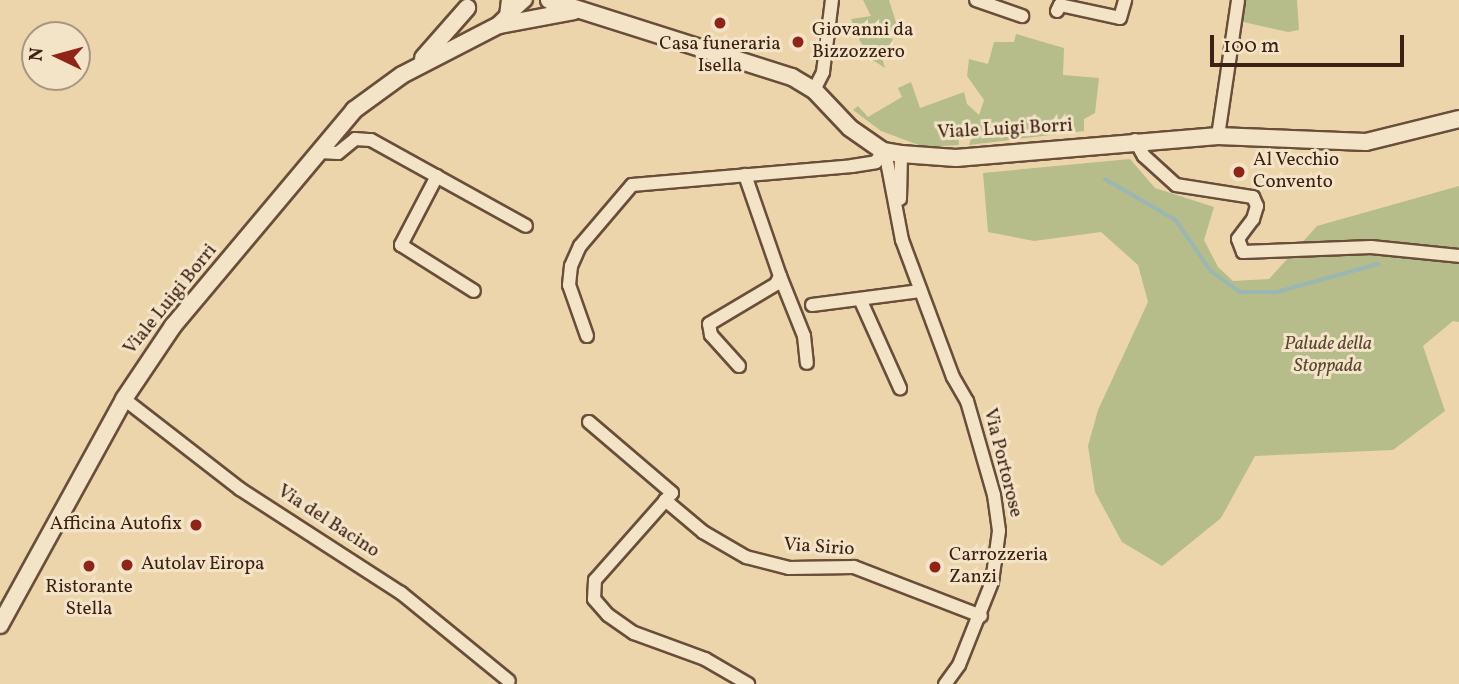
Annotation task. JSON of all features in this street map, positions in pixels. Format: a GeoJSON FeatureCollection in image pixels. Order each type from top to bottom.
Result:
{"type":"FeatureCollection","features":[{"type":"Feature","properties":{"kind":"main road","name":"Viale Luigi Borri"},"geometry":{"type":"LineString","coordinates":[[550,0],[792,77],[814,90],[850,128],[890,152],[956,158],[1135,140],[1219,136],[1366,142],[1459,119]]}},
{"type":"Feature","properties":{"kind":"main road"},"geometry":{"type":"LineString","coordinates":[[467,2],[473,21],[503,17]]}},
{"type":"Feature","properties":{"kind":"main road","name":"Viale Luigi Borri"},"geometry":{"type":"LineString","coordinates":[[0,625],[124,399],[173,326],[354,110],[439,44],[467,2]]}},
{"type":"Feature","properties":{"kind":"main road","name":"Viale Luigi Borri"},"geometry":{"type":"LineString","coordinates":[[402,75],[503,17],[587,11]]}},
{"type":"Feature","properties":{"kind":"street"},"geometry":{"type":"LineString","coordinates":[[503,17],[526,0]]}},
{"type":"Feature","properties":{"kind":"street"},"geometry":{"type":"LineString","coordinates":[[814,90],[823,72],[832,0]]}},
{"type":"Feature","properties":{"kind":"street"},"geometry":{"type":"LineString","coordinates":[[976,0],[1021,16]]}},
{"type":"Feature","properties":{"kind":"street"},"geometry":{"type":"LineString","coordinates":[[1057,11],[1060,5],[1120,18],[1125,0]]}},
{"type":"Feature","properties":{"kind":"street"},"geometry":{"type":"LineString","coordinates":[[1219,136],[1238,0]]}},
{"type":"Feature","properties":{"kind":"street"},"geometry":{"type":"LineString","coordinates":[[320,152],[338,153],[355,139],[366,139],[526,226]]}},
{"type":"Feature","properties":{"kind":"street"},"geometry":{"type":"LineString","coordinates":[[1135,140],[1144,156],[1176,185],[1253,197],[1257,206],[1253,219],[1238,239],[1243,252],[1371,247],[1459,256]]}},
{"type":"Feature","properties":{"kind":"street"},"geometry":{"type":"LineString","coordinates":[[587,336],[569,285],[570,266],[580,246],[632,185],[876,162],[890,152]]}},
{"type":"Feature","properties":{"kind":"street","name":"Via Portorose"},"geometry":{"type":"LineString","coordinates":[[890,152],[898,221],[920,291],[967,401],[995,495],[999,534],[992,582],[981,616],[945,684]]}},
{"type":"Feature","properties":{"kind":"street"},"geometry":{"type":"LineString","coordinates":[[437,176],[401,245],[474,290]]}},
{"type":"Feature","properties":{"kind":"street"},"geometry":{"type":"LineString","coordinates":[[746,176],[780,276],[804,335],[807,363]]}},
{"type":"Feature","properties":{"kind":"street"},"geometry":{"type":"LineString","coordinates":[[738,366],[711,335],[709,324],[776,284],[780,276]]}},
{"type":"Feature","properties":{"kind":"street"},"geometry":{"type":"LineString","coordinates":[[812,305],[920,291]]}},
{"type":"Feature","properties":{"kind":"street"},"geometry":{"type":"LineString","coordinates":[[860,299],[900,388]]}},
{"type":"Feature","properties":{"kind":"street","name":"Via del Bacino"},"geometry":{"type":"LineString","coordinates":[[124,399],[240,489],[401,593],[509,681]]}},
{"type":"Feature","properties":{"kind":"street","name":"Via Sirio"},"geometry":{"type":"LineString","coordinates":[[589,422],[671,493],[665,500],[703,532],[746,557],[789,568],[854,567],[981,616]]}},
{"type":"Feature","properties":{"kind":"street"},"geometry":{"type":"LineString","coordinates":[[665,500],[595,580],[594,599],[607,615],[634,633],[705,659],[748,684]]}},
{"type":"Feature","properties":{"kind":"green space"},"geometry":{"type":"Polygon","coordinates":[[[863,0],[889,0],[898,29],[890,32],[896,49],[881,55],[885,68],[871,59],[857,36],[851,19],[871,16],[863,0]]]}},
{"type":"Feature","properties":{"kind":"green space"},"geometry":{"type":"Polygon","coordinates":[[[1242,0],[1297,0],[1299,30],[1288,32],[1239,21],[1242,0]]]}},
{"type":"Feature","properties":{"kind":"green space"},"geometry":{"type":"Polygon","coordinates":[[[1016,34],[1064,48],[1063,75],[1099,78],[1095,113],[1084,119],[1084,131],[969,145],[974,130],[958,131],[959,145],[924,147],[881,131],[853,110],[858,106],[868,117],[902,97],[898,88],[911,82],[920,108],[964,92],[967,104],[979,115],[984,100],[967,76],[969,59],[988,64],[994,42],[1014,42],[1016,34]]]}},
{"type":"Feature","properties":{"kind":"green space","name":"Palude della Stoppada"},"geometry":{"type":"Polygon","coordinates":[[[1130,159],[1155,188],[1214,207],[1204,240],[1218,267],[1233,281],[1269,279],[1317,226],[1459,186],[1459,322],[1453,321],[1423,346],[1445,411],[1393,450],[1255,456],[1221,518],[1162,566],[1122,542],[1095,492],[1088,446],[1098,410],[1148,302],[1138,265],[1101,232],[1034,241],[988,232],[983,173],[1130,159]]]}},
{"type":"Feature","properties":{"kind":"waterway"},"geometry":{"type":"LineString","coordinates":[[1105,179],[1176,220],[1211,271],[1240,292],[1277,292],[1378,264]]}},
{"type":"Feature","properties":{"kind":"place","name":"Casa funeraria Isella"},"geometry":{"type":"Point","coordinates":[720,23]}},
{"type":"Feature","properties":{"kind":"place","name":"Giovanni da Bizzozzero"},"geometry":{"type":"Point","coordinates":[798,42]}},
{"type":"Feature","properties":{"kind":"place","name":"Al Vecchio Convento"},"geometry":{"type":"Point","coordinates":[1239,172]}},
{"type":"Feature","properties":{"kind":"place","name":"Afficina Autofix"},"geometry":{"type":"Point","coordinates":[196,525]}},
{"type":"Feature","properties":{"kind":"place","name":"Autolav Eiropa"},"geometry":{"type":"Point","coordinates":[127,565]}},
{"type":"Feature","properties":{"kind":"place","name":"Ristorante Stella"},"geometry":{"type":"Point","coordinates":[89,566]}},
{"type":"Feature","properties":{"kind":"place","name":"Carrozzeria Zanzi"},"geometry":{"type":"Point","coordinates":[935,567]}}]}
